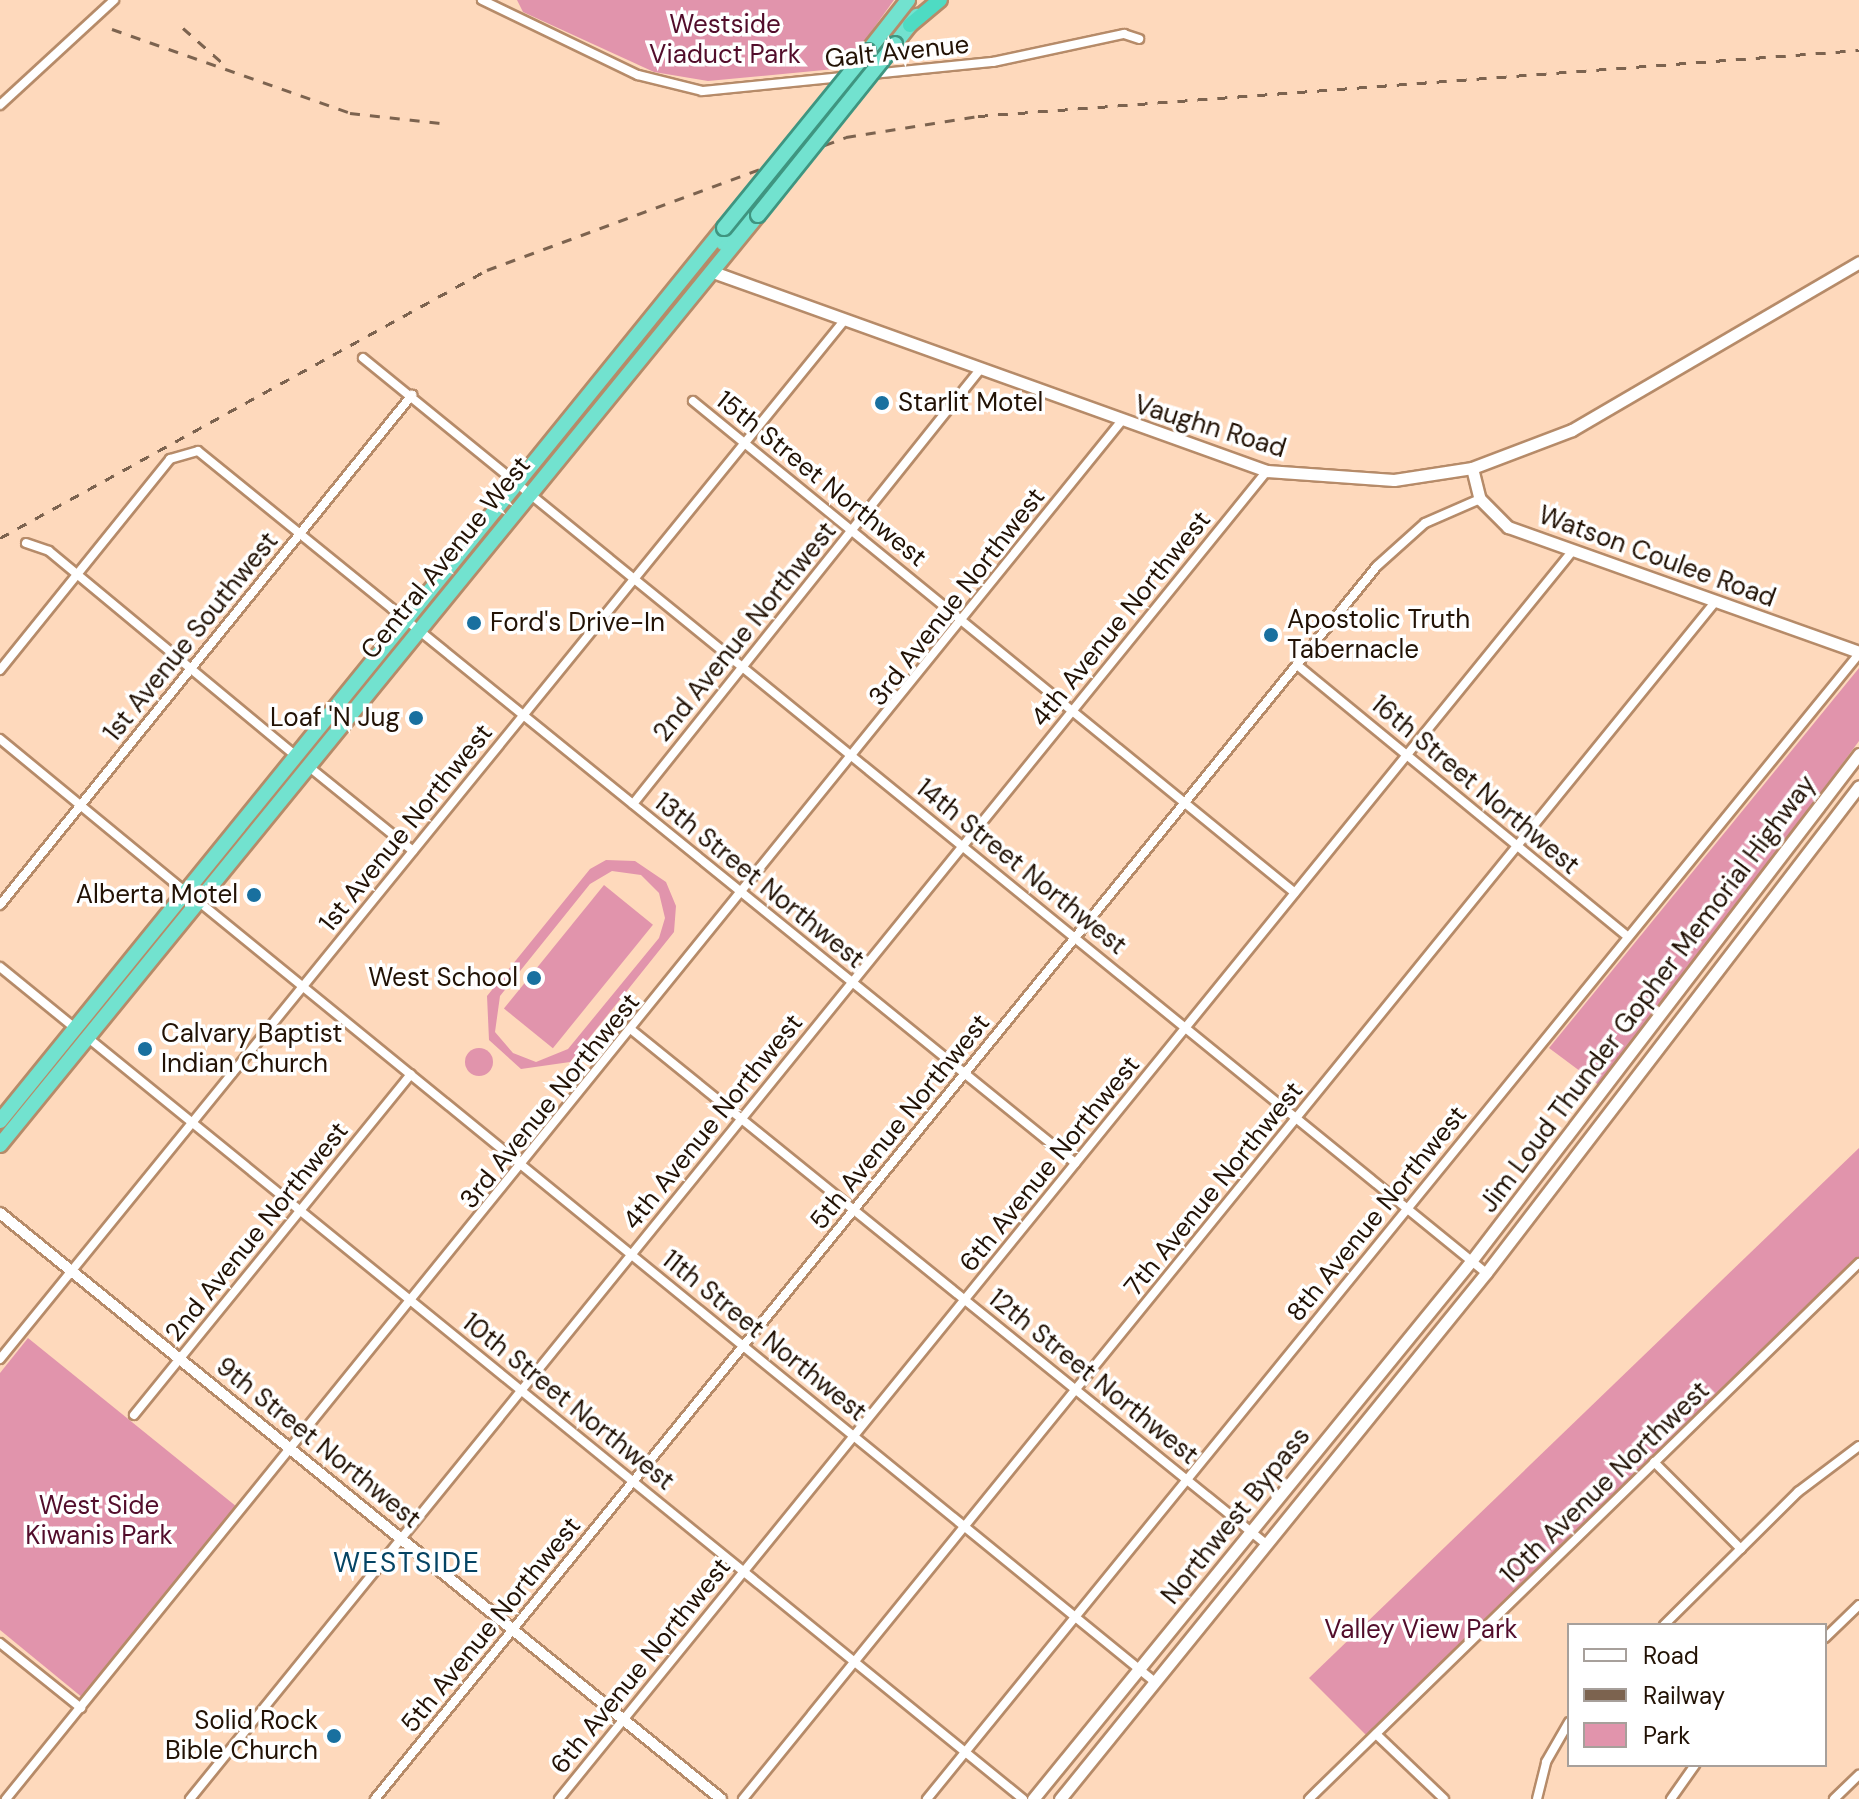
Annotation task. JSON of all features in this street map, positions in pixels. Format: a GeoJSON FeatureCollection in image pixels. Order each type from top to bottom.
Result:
{"type":"FeatureCollection","features":[{"type":"Feature","properties":{"kind":"highway","name":"Central Avenue West"},"geometry":{"type":"LineString","coordinates":[[0,1145],[81,1033],[192,896],[308,765],[419,629],[628,347],[729,228],[908,0]]}},
{"type":"Feature","properties":{"kind":"highway","name":"Central Avenue West"},"geometry":{"type":"LineString","coordinates":[[192,896],[295,756],[407,619],[713,272],[929,0]]}},
{"type":"Feature","properties":{"kind":"highway"},"geometry":{"type":"LineString","coordinates":[[910,25],[940,0]]}},
{"type":"Feature","properties":{"kind":"highway"},"geometry":{"type":"LineString","coordinates":[[628,347],[693,279],[713,272],[729,228]]}},
{"type":"Feature","properties":{"kind":"highway","name":"Central Avenue West"},"geometry":{"type":"LineString","coordinates":[[0,1121],[81,1033]]}},
{"type":"Feature","properties":{"kind":"main road","name":"Vaughn Road"},"geometry":{"type":"LineString","coordinates":[[713,272],[978,372],[1267,471],[1394,480],[1472,468],[1572,430],[1859,262]]}},
{"type":"Feature","properties":{"kind":"main road"},"geometry":{"type":"LineString","coordinates":[[1472,468],[1480,499]]}},
{"type":"Feature","properties":{"kind":"main road","name":"Watson Coulee Road"},"geometry":{"type":"LineString","coordinates":[[1480,499],[1508,527],[1571,553],[1859,653]]}},
{"type":"Feature","properties":{"kind":"main road","name":"Jim Loud Thunder Gopher Memorial Highway"},"geometry":{"type":"LineString","coordinates":[[1472,1260],[1859,754]]}},
{"type":"Feature","properties":{"kind":"main road","name":"Jim Loud Thunder Gopher Memorial Highway"},"geometry":{"type":"LineString","coordinates":[[1486,1273],[1859,786]]}},
{"type":"Feature","properties":{"kind":"main road","name":"Northwest Bypass"},"geometry":{"type":"LineString","coordinates":[[1033,1799],[1252,1534],[1472,1260]]}},
{"type":"Feature","properties":{"kind":"main road","name":"Northwest Bypass"},"geometry":{"type":"LineString","coordinates":[[1060,1799],[1486,1273]]}},
{"type":"Feature","properties":{"kind":"street"},"geometry":{"type":"LineString","coordinates":[[0,105],[114,0]]}},
{"type":"Feature","properties":{"kind":"street","name":"Galt Avenue"},"geometry":{"type":"LineString","coordinates":[[482,0],[638,75],[702,91],[993,62],[1124,34],[1139,39]]}},
{"type":"Feature","properties":{"kind":"street"},"geometry":{"type":"LineString","coordinates":[[0,88],[9,96]]}},
{"type":"Feature","properties":{"kind":"street","name":"1st Avenue Northwest"},"geometry":{"type":"LineString","coordinates":[[0,1359],[843,322]]}},
{"type":"Feature","properties":{"kind":"street","name":"14th Street Northwest"},"geometry":{"type":"LineString","coordinates":[[363,358],[1486,1273]]}},
{"type":"Feature","properties":{"kind":"street","name":"2nd Avenue Northwest"},"geometry":{"type":"LineString","coordinates":[[633,804],[978,372]]}},
{"type":"Feature","properties":{"kind":"street","name":"1st Avenue Southwest"},"geometry":{"type":"LineString","coordinates":[[0,905],[412,395]]}},
{"type":"Feature","properties":{"kind":"street","name":"15th Street Northwest"},"geometry":{"type":"LineString","coordinates":[[693,401],[1295,893]]}},
{"type":"Feature","properties":{"kind":"street","name":"3rd Avenue Northwest"},"geometry":{"type":"LineString","coordinates":[[6,1799],[855,757],[1120,423]]}},
{"type":"Feature","properties":{"kind":"street","name":"13th Street Northwest"},"geometry":{"type":"LineString","coordinates":[[77,574],[184,450],[212,459],[303,530],[523,715],[1075,1163]]}},
{"type":"Feature","properties":{"kind":"street","name":"4th Avenue Northwest"},"geometry":{"type":"LineString","coordinates":[[190,1799],[1267,471]]}},
{"type":"Feature","properties":{"kind":"street","name":"5th Avenue Northwest"},"geometry":{"type":"LineString","coordinates":[[375,1799],[1185,802],[1398,545],[1425,523],[1480,499]]}},
{"type":"Feature","properties":{"kind":"street"},"geometry":{"type":"LineString","coordinates":[[26,543],[77,574],[413,851]]}},
{"type":"Feature","properties":{"kind":"street","name":"6th Avenue Northwest"},"geometry":{"type":"LineString","coordinates":[[559,1799],[1571,553]]}},
{"type":"Feature","properties":{"kind":"street"},"geometry":{"type":"LineString","coordinates":[[0,670],[77,574]]}},
{"type":"Feature","properties":{"kind":"street","name":"7th Avenue Northwest"},"geometry":{"type":"LineString","coordinates":[[743,1799],[1715,602]]}},
{"type":"Feature","properties":{"kind":"street","name":"8th Avenue Northwest"},"geometry":{"type":"LineString","coordinates":[[927,1799],[1859,653]]}},
{"type":"Feature","properties":{"kind":"street","name":"16th Street Northwest"},"geometry":{"type":"LineString","coordinates":[[1297,665],[1628,937]]}},
{"type":"Feature","properties":{"kind":"street","name":"11th Street Northwest"},"geometry":{"type":"LineString","coordinates":[[0,739],[1155,1682]]}},
{"type":"Feature","properties":{"kind":"street","name":"10th Street Northwest"},"geometry":{"type":"LineString","coordinates":[[0,967],[1023,1799]]}},
{"type":"Feature","properties":{"kind":"street","name":"12th Street Northwest"},"geometry":{"type":"LineString","coordinates":[[633,1031],[1266,1544]]}},
{"type":"Feature","properties":{"kind":"street","name":"2nd Avenue Northwest"},"geometry":{"type":"LineString","coordinates":[[134,1415],[411,1074]]}},
{"type":"Feature","properties":{"kind":"street","name":"9th Street Northwest"},"geometry":{"type":"LineString","coordinates":[[0,1213],[721,1799]]}},
{"type":"Feature","properties":{"kind":"street","name":"10th Avenue Northwest"},"geometry":{"type":"LineString","coordinates":[[1309,1799],[1859,1263]]}},
{"type":"Feature","properties":{"kind":"street"},"geometry":{"type":"LineString","coordinates":[[1666,1623],[1818,1474],[1859,1446]]}},
{"type":"Feature","properties":{"kind":"street"},"geometry":{"type":"LineString","coordinates":[[1654,1462],[1741,1549]]}},
{"type":"Feature","properties":{"kind":"street"},"geometry":{"type":"LineString","coordinates":[[1827,1636],[1859,1605]]}},
{"type":"Feature","properties":{"kind":"street"},"geometry":{"type":"LineString","coordinates":[[0,1643],[81,1708]]}},
{"type":"Feature","properties":{"kind":"street"},"geometry":{"type":"LineString","coordinates":[[1537,1799],[1546,1762],[1567,1725]]}},
{"type":"Feature","properties":{"kind":"street"},"geometry":{"type":"LineString","coordinates":[[1376,1734],[1444,1799]]}},
{"type":"Feature","properties":{"kind":"street"},"geometry":{"type":"LineString","coordinates":[[1671,1799],[1694,1767]]}},
{"type":"Feature","properties":{"kind":"street"},"geometry":{"type":"LineString","coordinates":[[1834,1799],[1859,1775]]}},
{"type":"Feature","properties":{"kind":"green space","name":"Westside Viaduct Park"},"geometry":{"type":"Polygon","coordinates":[[[517,0],[894,0],[845,68],[708,81],[654,72],[523,12],[517,0]]]}},
{"type":"Feature","properties":{"kind":"green space"},"geometry":{"type":"Polygon","coordinates":[[[1859,668],[1859,741],[1604,1089],[1549,1048],[1859,668]]]}},
{"type":"Feature","properties":{"kind":"green space"},"geometry":{"type":"Polygon","coordinates":[[[606,860],[635,861],[666,882],[676,906],[674,932],[570,1062],[521,1069],[489,1040],[487,996],[590,869],[606,860]],[[612,871],[590,884],[500,996],[495,1032],[513,1053],[536,1062],[568,1049],[659,938],[665,918],[659,893],[641,875],[612,871]]]}},
{"type":"Feature","properties":{"kind":"green space"},"geometry":{"type":"Polygon","coordinates":[[[604,885],[653,925],[553,1048],[504,1009],[604,885]]]}},
{"type":"Feature","properties":{"kind":"green space"},"geometry":{"type":"Polygon","coordinates":[[[479,1048],[489,1052],[493,1062],[489,1072],[479,1076],[469,1072],[465,1062],[469,1052],[479,1048]]]}},
{"type":"Feature","properties":{"kind":"green space","name":"Valley View Park"},"geometry":{"type":"Polygon","coordinates":[[[1859,1148],[1859,1263],[1371,1740],[1309,1678],[1859,1148]]]}},
{"type":"Feature","properties":{"kind":"green space","name":"West Side Kiwanis Park"},"geometry":{"type":"Polygon","coordinates":[[[28,1338],[237,1507],[83,1698],[0,1630],[0,1373],[28,1338]]]}},
{"type":"Feature","properties":{"kind":"railway"},"geometry":{"type":"LineString","coordinates":[[183,28],[225,65]]}},
{"type":"Feature","properties":{"kind":"railway"},"geometry":{"type":"LineString","coordinates":[[112,29],[350,113],[449,124]]}},
{"type":"Feature","properties":{"kind":"railway"},"geometry":{"type":"LineString","coordinates":[[0,538],[487,270],[846,137],[978,116],[1859,50]]}},
{"type":"Feature","properties":{"kind":"place","name":"Starlit Motel"},"geometry":{"type":"Point","coordinates":[882,403]}},
{"type":"Feature","properties":{"kind":"place","name":"Ford's Drive-In"},"geometry":{"type":"Point","coordinates":[474,623]}},
{"type":"Feature","properties":{"kind":"place","name":"Apostolic Truth Tabernacle"},"geometry":{"type":"Point","coordinates":[1271,635]}},
{"type":"Feature","properties":{"kind":"place","name":"Loaf 'N Jug"},"geometry":{"type":"Point","coordinates":[416,718]}},
{"type":"Feature","properties":{"kind":"place","name":"Alberta Motel"},"geometry":{"type":"Point","coordinates":[254,895]}},
{"type":"Feature","properties":{"kind":"place","name":"West School"},"geometry":{"type":"Point","coordinates":[534,978]}},
{"type":"Feature","properties":{"kind":"place","name":"Calvary Baptist Indian Church"},"geometry":{"type":"Point","coordinates":[145,1049]}},
{"type":"Feature","properties":{"kind":"place","name":"Solid Rock Bible Church"},"geometry":{"type":"Point","coordinates":[334,1736]}},
{"type":"Feature","properties":{"kind":"district","name":"WESTSIDE"},"geometry":{"type":"Point","coordinates":[407,1563]}}]}
